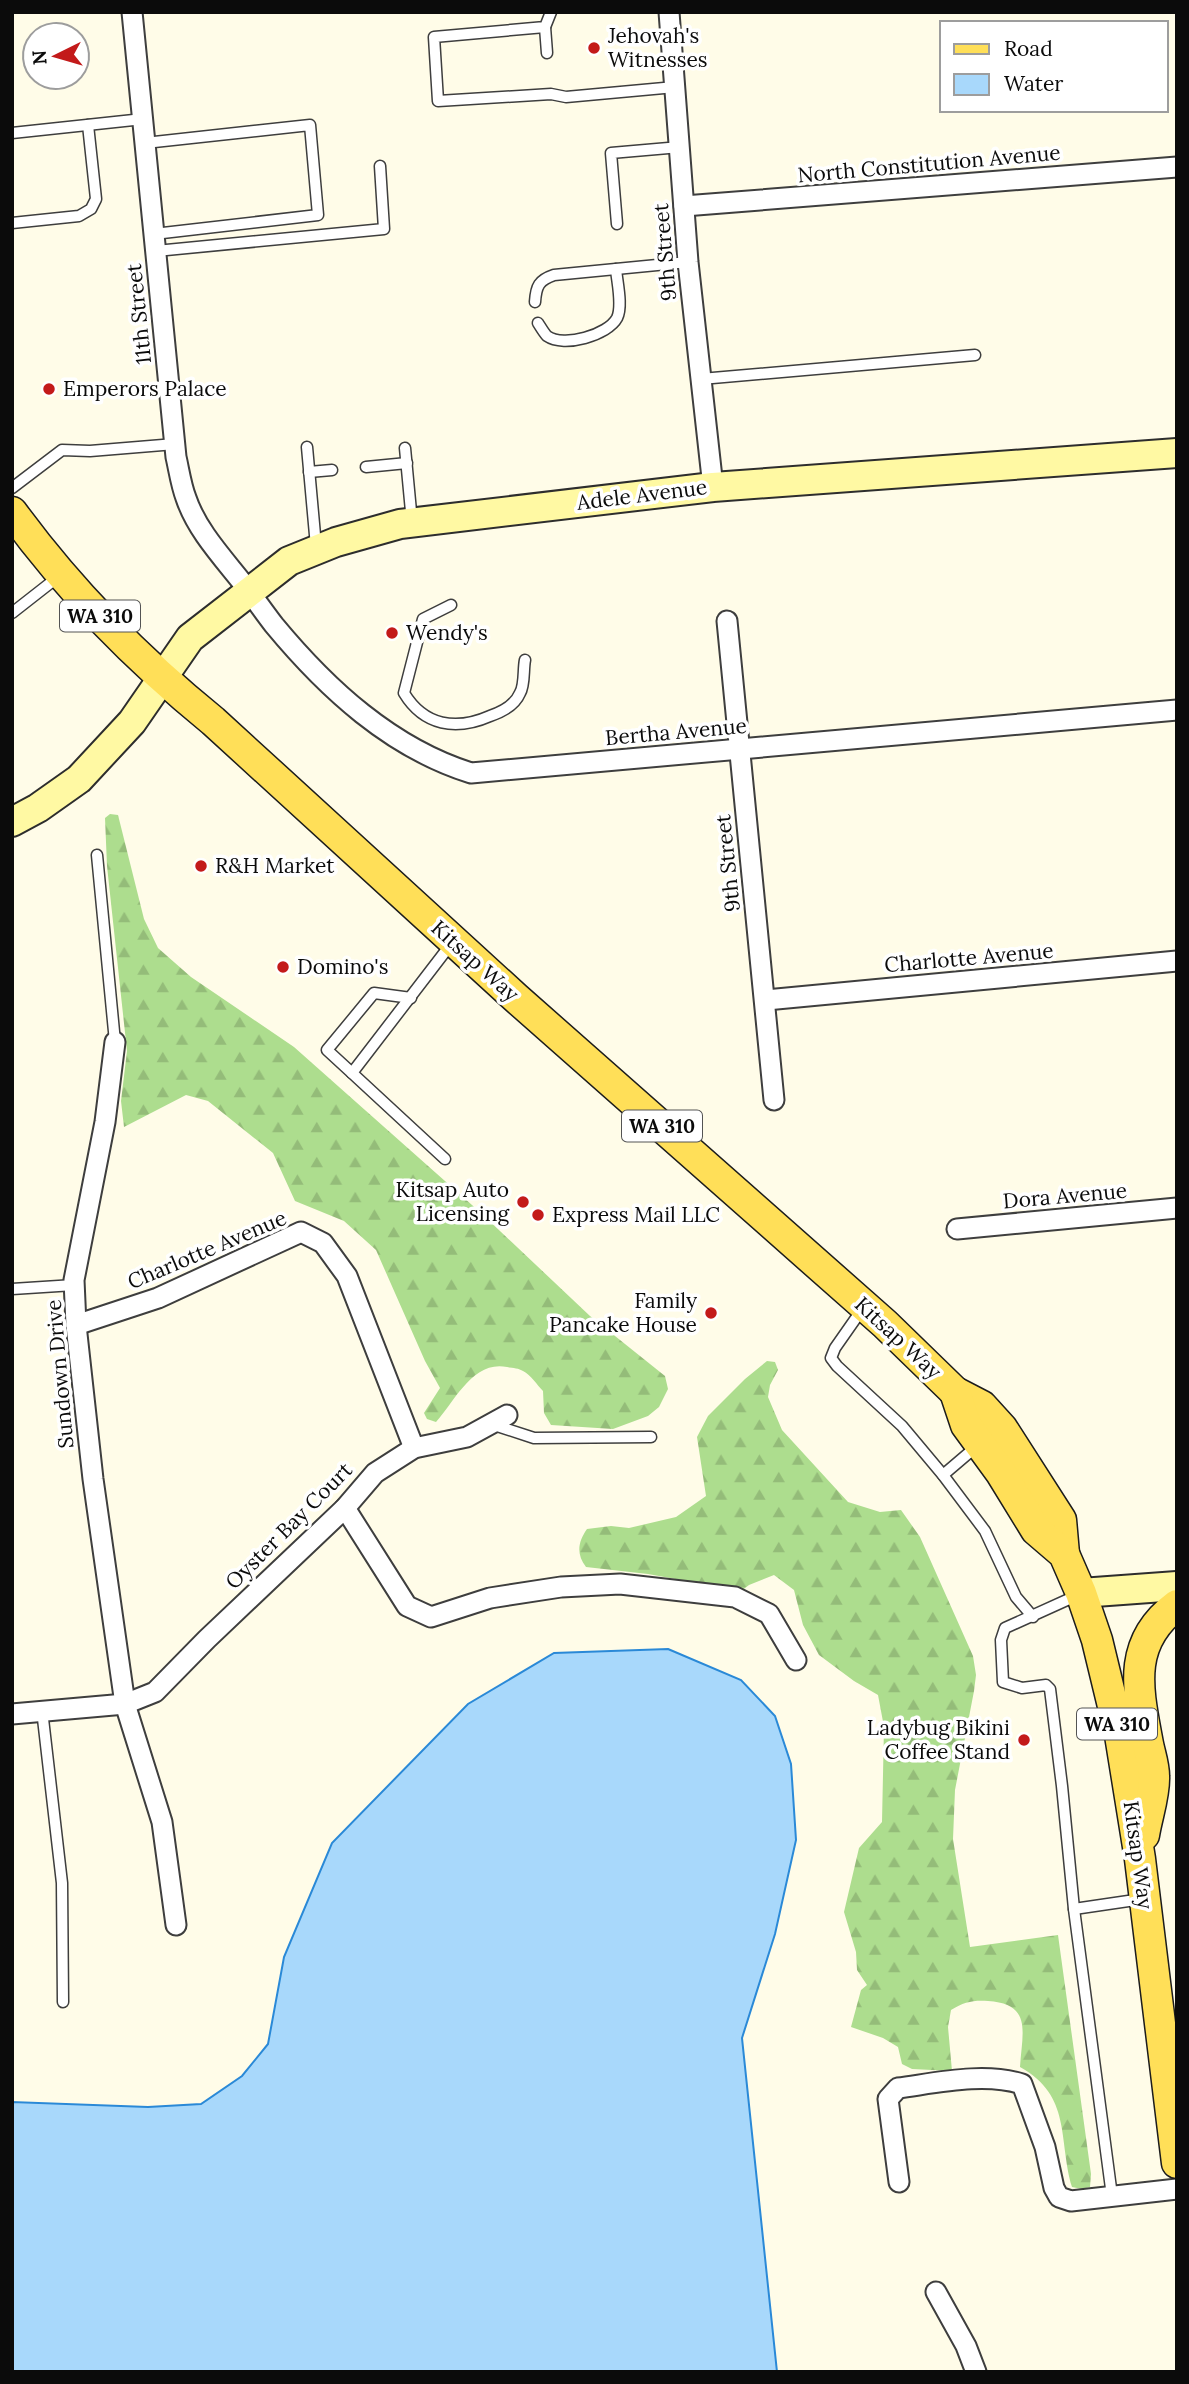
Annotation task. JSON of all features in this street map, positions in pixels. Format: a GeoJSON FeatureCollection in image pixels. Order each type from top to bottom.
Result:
{"type":"FeatureCollection","features":[{"type":"Feature","properties":{"kind":"main road","name":"Adele Avenue"},"geometry":{"type":"LineString","coordinates":[[12,822],[38,808],[79,779],[132,722],[190,638],[289,561],[336,542],[412,523],[713,487],[1177,453]]}},
{"type":"Feature","properties":{"kind":"main road","name":"Kitsap Way"},"geometry":{"type":"LineString","coordinates":[[12,512],[61,574],[161,679],[213,721],[453,941],[865,1306],[955,1392],[982,1406],[1002,1428],[1061,1520],[1064,1555],[1097,1640],[1120,1735],[1170,2050],[1177,2163]]}},
{"type":"Feature","properties":{"kind":"main road","name":"Kitsap Way"},"geometry":{"type":"LineString","coordinates":[[955,1392],[966,1424],[1037,1530],[1064,1555]]}},
{"type":"Feature","properties":{"kind":"main road"},"geometry":{"type":"LineString","coordinates":[[1081,1593],[1177,1586]]}},
{"type":"Feature","properties":{"kind":"main road"},"geometry":{"type":"LineString","coordinates":[[1140,1859],[1154,1776],[1138,1688],[1138,1672],[1146,1641],[1158,1622],[1177,1605]]}},
{"type":"Feature","properties":{"kind":"street","name":"11th Street"},"geometry":{"type":"LineString","coordinates":[[132,12],[175,444],[186,499],[212,545],[249,591]]}},
{"type":"Feature","properties":{"kind":"street","name":"9th Street"},"geometry":{"type":"LineString","coordinates":[[669,12],[688,262],[713,487]]}},
{"type":"Feature","properties":{"kind":"street","name":"North Constitution Avenue"},"geometry":{"type":"LineString","coordinates":[[684,206],[1177,167]]}},
{"type":"Feature","properties":{"kind":"street","name":"Bertha Avenue"},"geometry":{"type":"LineString","coordinates":[[249,591],[308,664],[374,724],[442,764],[471,773],[1177,710]]}},
{"type":"Feature","properties":{"kind":"street","name":"9th Street"},"geometry":{"type":"LineString","coordinates":[[727,621],[774,1100]]}},
{"type":"Feature","properties":{"kind":"street","name":"Charlotte Avenue"},"geometry":{"type":"LineString","coordinates":[[766,1000],[1177,961]]}},
{"type":"Feature","properties":{"kind":"street","name":"Sundown Drive"},"geometry":{"type":"LineString","coordinates":[[115,1042],[105,1122],[74,1285],[76,1325],[93,1479],[125,1704],[162,1822],[176,1925]]}},
{"type":"Feature","properties":{"kind":"street","name":"Dora Avenue"},"geometry":{"type":"LineString","coordinates":[[957,1228],[1177,1208]]}},
{"type":"Feature","properties":{"kind":"street","name":"Charlotte Avenue"},"geometry":{"type":"LineString","coordinates":[[76,1325],[158,1298],[301,1232],[323,1243],[348,1276],[414,1448]]}},
{"type":"Feature","properties":{"kind":"street","name":"Oyster Bay Court"},"geometry":{"type":"LineString","coordinates":[[125,1704],[155,1692],[206,1639],[345,1508],[375,1473],[414,1448],[467,1437],[499,1419]]}},
{"type":"Feature","properties":{"kind":"street"},"geometry":{"type":"LineString","coordinates":[[345,1508],[407,1606],[431,1617],[490,1598],[561,1587],[620,1584],[734,1597],[769,1614],[796,1660]]}},
{"type":"Feature","properties":{"kind":"street"},"geometry":{"type":"LineString","coordinates":[[12,1714],[125,1704]]}},
{"type":"Feature","properties":{"kind":"street"},"geometry":{"type":"LineString","coordinates":[[899,2182],[888,2099],[898,2088],[984,2079],[1008,2080],[1021,2084],[1045,2147],[1054,2188],[1059,2197],[1071,2200],[1177,2189]]}},
{"type":"Feature","properties":{"kind":"street"},"geometry":{"type":"LineString","coordinates":[[936,2292],[966,2346],[976,2372]]}},
{"type":"Feature","properties":{"kind":"lane"},"geometry":{"type":"LineString","coordinates":[[547,53],[545,27],[551,12]]}},
{"type":"Feature","properties":{"kind":"lane"},"geometry":{"type":"LineString","coordinates":[[545,27],[433,37],[438,99],[441,102],[551,91],[566,96],[675,88]]}},
{"type":"Feature","properties":{"kind":"lane"},"geometry":{"type":"LineString","coordinates":[[12,133],[143,119]]}},
{"type":"Feature","properties":{"kind":"lane"},"geometry":{"type":"LineString","coordinates":[[12,223],[79,216],[91,209],[96,199],[88,125]]}},
{"type":"Feature","properties":{"kind":"lane"},"geometry":{"type":"LineString","coordinates":[[145,143],[310,125],[318,215],[155,243]]}},
{"type":"Feature","properties":{"kind":"lane"},"geometry":{"type":"LineString","coordinates":[[617,223],[611,153],[680,146]]}},
{"type":"Feature","properties":{"kind":"lane"},"geometry":{"type":"LineString","coordinates":[[155,243],[384,229],[380,166]]}},
{"type":"Feature","properties":{"kind":"lane"},"geometry":{"type":"LineString","coordinates":[[535,302],[536,288],[542,279],[554,275],[688,262]]}},
{"type":"Feature","properties":{"kind":"lane"},"geometry":{"type":"LineString","coordinates":[[538,323],[547,336],[558,340],[601,333],[616,320],[619,312],[616,268]]}},
{"type":"Feature","properties":{"kind":"lane"},"geometry":{"type":"LineString","coordinates":[[701,379],[975,355]]}},
{"type":"Feature","properties":{"kind":"lane"},"geometry":{"type":"LineString","coordinates":[[12,488],[62,450],[90,451],[175,444]]}},
{"type":"Feature","properties":{"kind":"lane"},"geometry":{"type":"LineString","coordinates":[[307,447],[316,550]]}},
{"type":"Feature","properties":{"kind":"lane"},"geometry":{"type":"LineString","coordinates":[[405,447],[412,523]]}},
{"type":"Feature","properties":{"kind":"lane"},"geometry":{"type":"LineString","coordinates":[[366,467],[407,463]]}},
{"type":"Feature","properties":{"kind":"lane"},"geometry":{"type":"LineString","coordinates":[[309,472],[332,470]]}},
{"type":"Feature","properties":{"kind":"lane"},"geometry":{"type":"LineString","coordinates":[[12,613],[61,574]]}},
{"type":"Feature","properties":{"kind":"lane"},"geometry":{"type":"LineString","coordinates":[[451,605],[423,620],[404,693],[412,707],[433,721],[457,725],[481,720],[505,710],[521,692],[524,660]]}},
{"type":"Feature","properties":{"kind":"lane"},"geometry":{"type":"LineString","coordinates":[[97,855],[115,1042]]}},
{"type":"Feature","properties":{"kind":"lane"},"geometry":{"type":"LineString","coordinates":[[352,1073],[453,941]]}},
{"type":"Feature","properties":{"kind":"lane"},"geometry":{"type":"LineString","coordinates":[[411,998],[374,993],[327,1050],[445,1159]]}},
{"type":"Feature","properties":{"kind":"lane"},"geometry":{"type":"LineString","coordinates":[[12,1289],[74,1285]]}},
{"type":"Feature","properties":{"kind":"lane"},"geometry":{"type":"LineString","coordinates":[[865,1306],[835,1348],[831,1358],[902,1426],[943,1475],[985,1531],[1016,1597],[1034,1617]]}},
{"type":"Feature","properties":{"kind":"lane"},"geometry":{"type":"LineString","coordinates":[[499,1419],[534,1438],[651,1437]]}},
{"type":"Feature","properties":{"kind":"lane"},"geometry":{"type":"LineString","coordinates":[[943,1475],[980,1443]]}},
{"type":"Feature","properties":{"kind":"lane"},"geometry":{"type":"LineString","coordinates":[[1081,1593],[1005,1629],[1001,1640],[1003,1682],[1022,1688],[1046,1685],[1050,1689],[1074,1909],[1112,2196]]}},
{"type":"Feature","properties":{"kind":"lane"},"geometry":{"type":"LineString","coordinates":[[42,1710],[62,1883],[63,2002]]}},
{"type":"Feature","properties":{"kind":"lane"},"geometry":{"type":"LineString","coordinates":[[1074,1909],[1144,1898]]}},
{"type":"Feature","properties":{"kind":"green space"},"geometry":{"type":"Polygon","coordinates":[[[110,814],[118,815],[144,919],[158,948],[191,977],[294,1047],[481,1213],[590,1316],[665,1376],[668,1389],[659,1407],[648,1416],[613,1429],[551,1425],[544,1413],[543,1391],[531,1378],[520,1369],[495,1366],[484,1370],[466,1384],[436,1422],[427,1419],[424,1413],[440,1388],[425,1361],[376,1250],[344,1221],[295,1201],[273,1153],[208,1101],[186,1095],[124,1127],[121,1101],[127,1051],[107,866],[105,818],[110,814]]]}},
{"type":"Feature","properties":{"kind":"green space"},"geometry":{"type":"Polygon","coordinates":[[[767,1361],[775,1362],[778,1370],[770,1385],[768,1397],[782,1430],[848,1502],[880,1512],[901,1510],[920,1537],[973,1656],[976,1675],[955,1790],[953,1839],[970,1947],[1058,1935],[1091,2174],[1090,2187],[1072,2187],[1056,2105],[1037,2079],[1020,2067],[1022,2022],[1012,2008],[1002,2003],[978,2001],[964,2003],[951,2010],[948,2027],[952,2071],[912,2069],[902,2064],[898,2047],[883,2038],[851,2027],[861,1990],[867,1985],[857,1970],[856,1952],[844,1912],[859,1848],[882,1822],[884,1727],[878,1695],[819,1655],[803,1625],[794,1590],[774,1575],[741,1591],[648,1574],[586,1567],[581,1557],[580,1543],[587,1529],[611,1526],[629,1528],[676,1517],[706,1496],[697,1437],[708,1416],[767,1361]]]}},
{"type":"Feature","properties":{"kind":"water"},"geometry":{"type":"Polygon","coordinates":[[[668,1649],[741,1680],[775,1716],[791,1764],[796,1840],[775,1934],[742,2038],[777,2372],[12,2372],[12,2102],[148,2107],[201,2104],[242,2076],[268,2044],[284,1957],[332,1843],[468,1704],[554,1653],[668,1649]]]}},
{"type":"Feature","properties":{"kind":"place","name":"Jehovah's Witnesses"},"geometry":{"type":"Point","coordinates":[594,48]}},
{"type":"Feature","properties":{"kind":"place","name":"Emperors Palace"},"geometry":{"type":"Point","coordinates":[49,389]}},
{"type":"Feature","properties":{"kind":"place","name":"Wendy's"},"geometry":{"type":"Point","coordinates":[392,633]}},
{"type":"Feature","properties":{"kind":"place","name":"R&H Market"},"geometry":{"type":"Point","coordinates":[201,866]}},
{"type":"Feature","properties":{"kind":"place","name":"Domino's"},"geometry":{"type":"Point","coordinates":[283,967]}},
{"type":"Feature","properties":{"kind":"place","name":"Kitsap Auto Licensing"},"geometry":{"type":"Point","coordinates":[523,1202]}},
{"type":"Feature","properties":{"kind":"place","name":"Express Mail LLC"},"geometry":{"type":"Point","coordinates":[538,1215]}},
{"type":"Feature","properties":{"kind":"place","name":"Family Pancake House"},"geometry":{"type":"Point","coordinates":[711,1313]}},
{"type":"Feature","properties":{"kind":"place","name":"Ladybug Bikini Coffee Stand"},"geometry":{"type":"Point","coordinates":[1024,1740]}}]}
